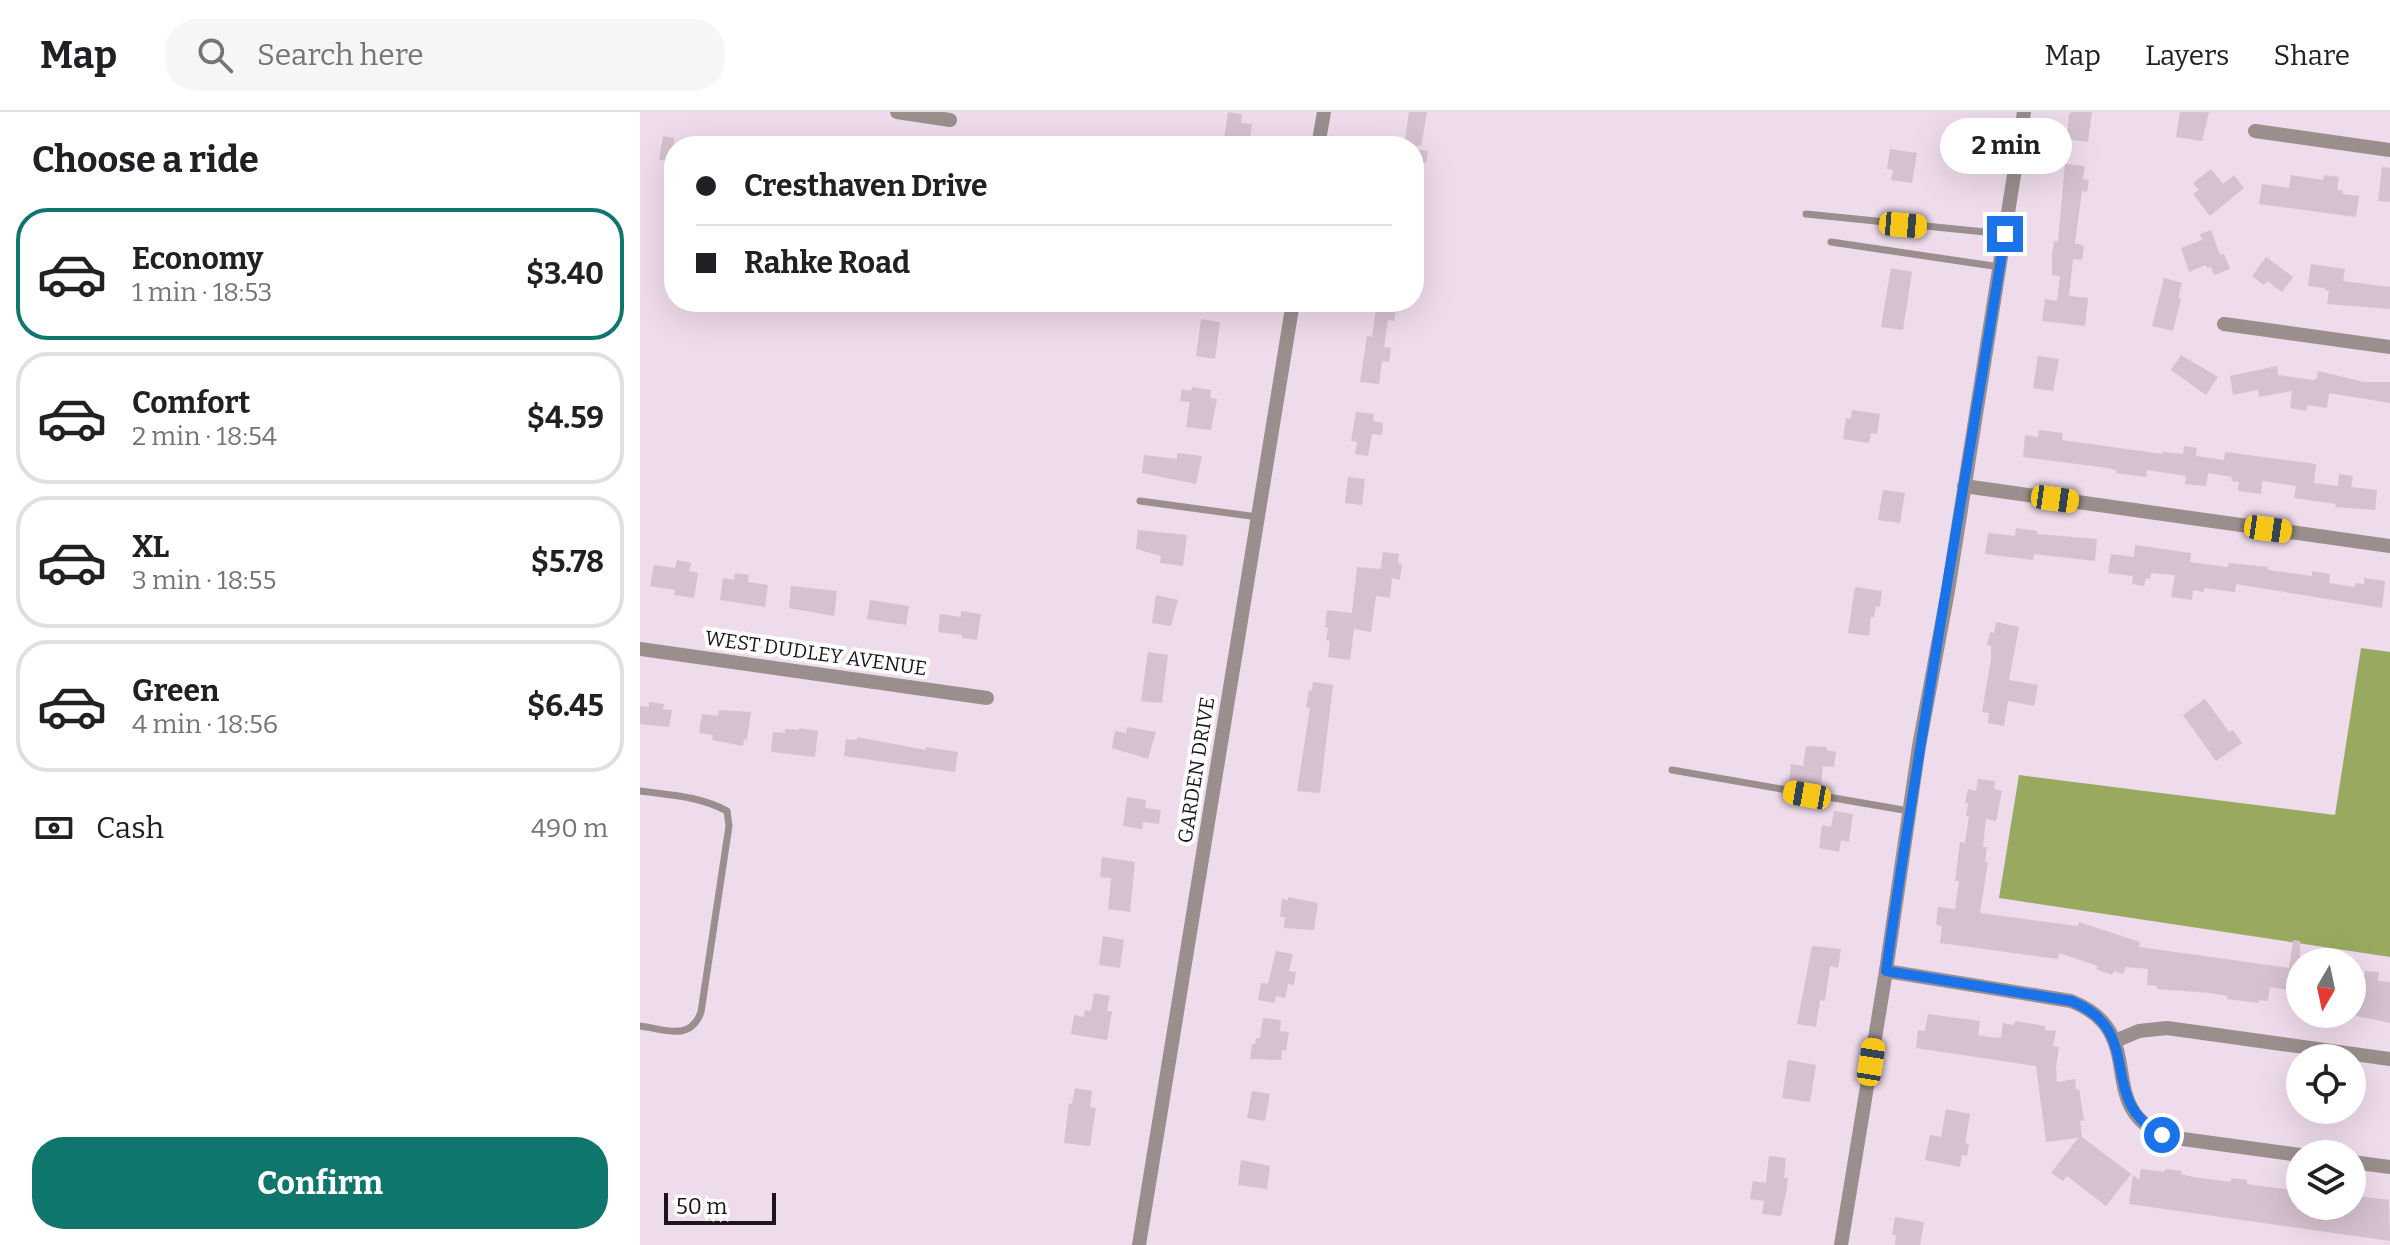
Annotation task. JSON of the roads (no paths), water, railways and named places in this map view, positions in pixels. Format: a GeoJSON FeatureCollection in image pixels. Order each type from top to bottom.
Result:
{"type":"FeatureCollection","features":[{"type":"Feature","properties":{"kind":"street"},"geometry":{"type":"LineString","coordinates":[[897,112],[950,120]]}},
{"type":"Feature","properties":{"kind":"street"},"geometry":{"type":"LineString","coordinates":[[1320,136],[1324,112]]}},
{"type":"Feature","properties":{"kind":"street"},"geometry":{"type":"LineString","coordinates":[[1841,1245],[2024,112]]}},
{"type":"Feature","properties":{"kind":"street"},"geometry":{"type":"LineString","coordinates":[[2255,131],[2390,150]]}},
{"type":"Feature","properties":{"kind":"street","name":"GARDEN DRIVE"},"geometry":{"type":"LineString","coordinates":[[1139,1245],[1291,312]]}},
{"type":"Feature","properties":{"kind":"street"},"geometry":{"type":"LineString","coordinates":[[2224,324],[2390,347]]}},
{"type":"Feature","properties":{"kind":"street"},"geometry":{"type":"LineString","coordinates":[[1964,486],[2390,546]]}},
{"type":"Feature","properties":{"kind":"street","name":"WEST DUDLEY AVENUE"},"geometry":{"type":"LineString","coordinates":[[640,649],[987,698]]}},
{"type":"Feature","properties":{"kind":"street"},"geometry":{"type":"LineString","coordinates":[[1886,971],[2071,1001],[2098,1016],[2115,1041],[2126,1098],[2150,1128],[2168,1137],[2286,1153]]}},
{"type":"Feature","properties":{"kind":"street"},"geometry":{"type":"LineString","coordinates":[[2115,1041],[2139,1031],[2167,1028],[2390,1059]]}},
{"type":"Feature","properties":{"kind":"street"},"geometry":{"type":"LineString","coordinates":[[2366,1164],[2390,1167]]}},
{"type":"Feature","properties":{"kind":"lane"},"geometry":{"type":"LineString","coordinates":[[1806,214],[2005,234]]}},
{"type":"Feature","properties":{"kind":"lane"},"geometry":{"type":"LineString","coordinates":[[1831,242],[2000,267]]}},
{"type":"Feature","properties":{"kind":"lane"},"geometry":{"type":"LineString","coordinates":[[1140,501],[1258,517]]}},
{"type":"Feature","properties":{"kind":"lane"},"geometry":{"type":"LineString","coordinates":[[1672,770],[1909,811]]}},
{"type":"Feature","properties":{"kind":"lane"},"geometry":{"type":"LineString","coordinates":[[640,791],[687,797],[716,805],[727,811],[729,826],[697,1024],[682,1032],[640,1026]]}}]}
